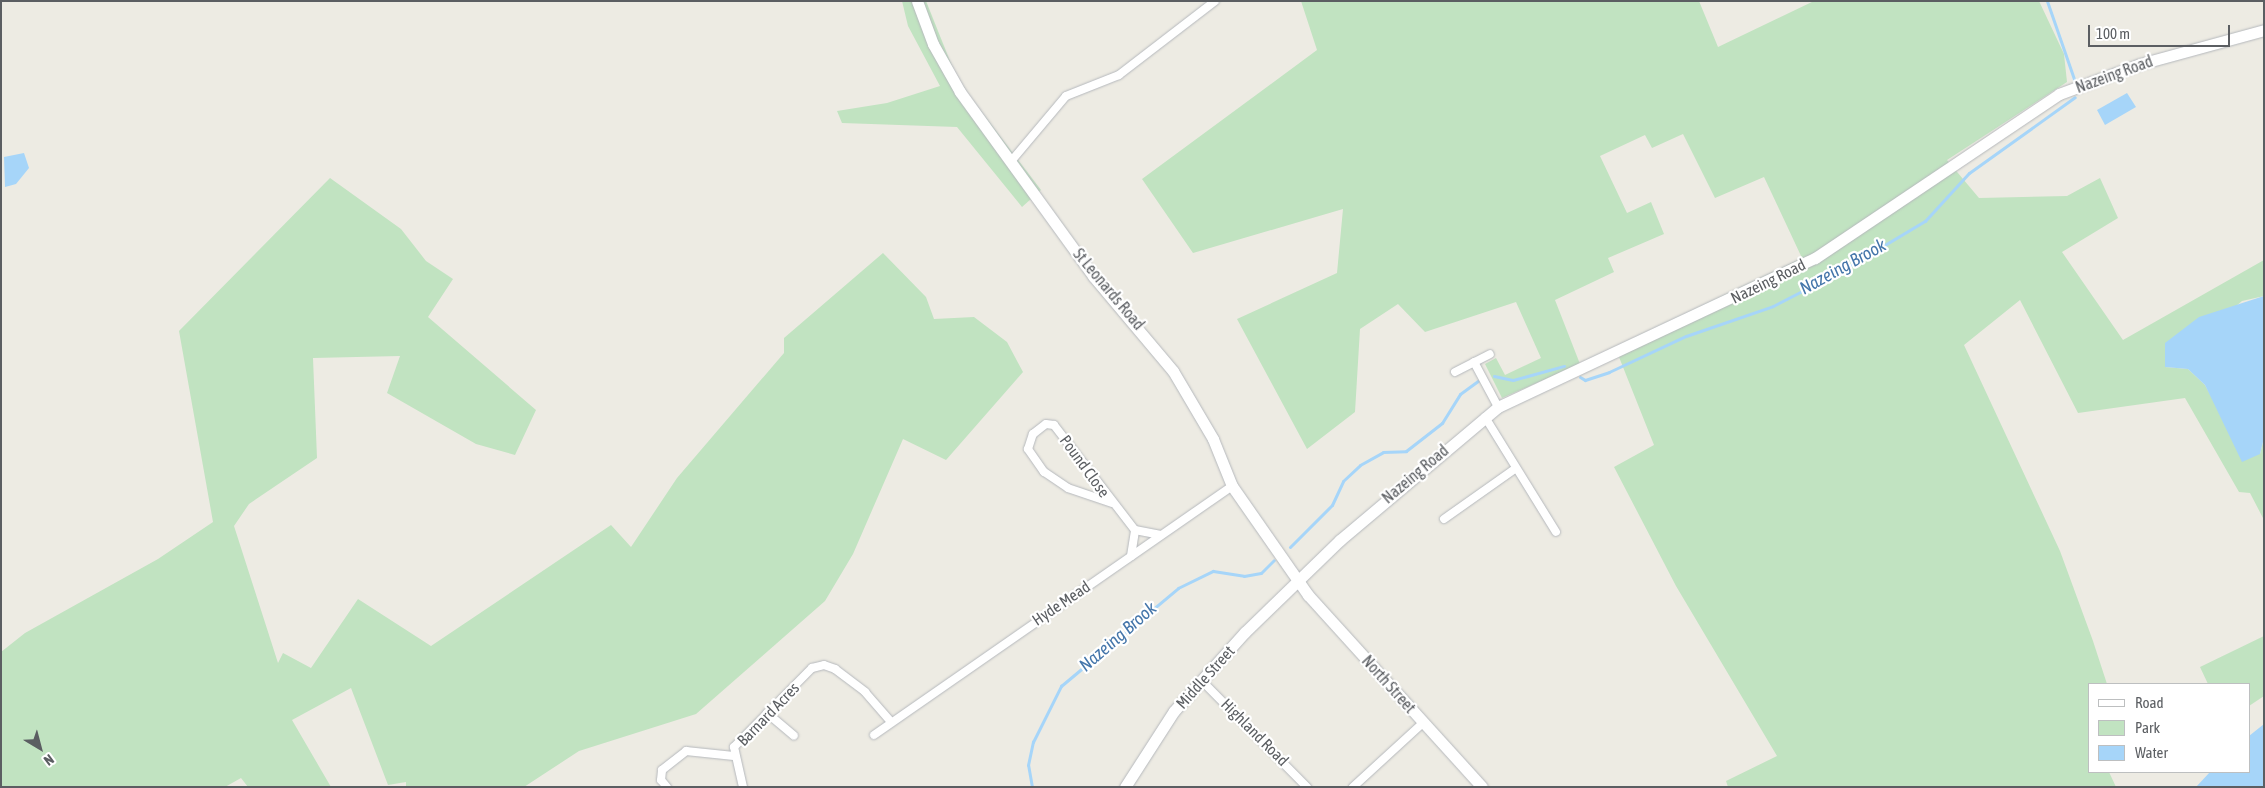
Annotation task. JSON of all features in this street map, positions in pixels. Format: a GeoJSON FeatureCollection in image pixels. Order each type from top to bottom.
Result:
{"type":"FeatureCollection","features":[{"type":"Feature","properties":{"kind":"main road","name":"St Leonards Road"},"geometry":{"type":"LineString","coordinates":[[917,1],[933,44],[960,92],[1013,160],[1093,276],[1173,371],[1213,439],[1232,486],[1300,578]]}},
{"type":"Feature","properties":{"kind":"main road","name":"Nazeing Road"},"geometry":{"type":"LineString","coordinates":[[1300,578],[1390,495],[1498,407],[1815,258],[2059,94],[2184,50],[2264,30]]}},
{"type":"Feature","properties":{"kind":"main road","name":"Middle Street"},"geometry":{"type":"LineString","coordinates":[[1125,787],[1174,711],[1201,680],[1300,578]]}},
{"type":"Feature","properties":{"kind":"main road","name":"North Street"},"geometry":{"type":"LineString","coordinates":[[1300,578],[1308,595],[1482,787]]}},
{"type":"Feature","properties":{"kind":"street"},"geometry":{"type":"LineString","coordinates":[[1013,160],[1066,96],[1119,75],[1215,1]]}},
{"type":"Feature","properties":{"kind":"street"},"geometry":{"type":"LineString","coordinates":[[1455,372],[1490,354]]}},
{"type":"Feature","properties":{"kind":"street"},"geometry":{"type":"LineString","coordinates":[[1474,362],[1498,407]]}},
{"type":"Feature","properties":{"kind":"street"},"geometry":{"type":"LineString","coordinates":[[1485,418],[1556,532]]}},
{"type":"Feature","properties":{"kind":"street","name":"Pound Close"},"geometry":{"type":"LineString","coordinates":[[1112,503],[1068,488],[1044,472],[1028,448],[1033,434],[1046,424],[1054,425],[1112,503],[1135,530]]}},
{"type":"Feature","properties":{"kind":"street"},"geometry":{"type":"LineString","coordinates":[[1444,519],[1516,468]]}},
{"type":"Feature","properties":{"kind":"street","name":"Hyde Mead"},"geometry":{"type":"LineString","coordinates":[[874,735],[890,721],[1232,486]]}},
{"type":"Feature","properties":{"kind":"street"},"geometry":{"type":"LineString","coordinates":[[1131,556],[1135,530],[1160,535]]}},
{"type":"Feature","properties":{"kind":"street","name":"Barnard Acres"},"geometry":{"type":"LineString","coordinates":[[743,787],[734,756],[742,738],[812,668],[824,665],[834,669],[866,692],[890,721]]}},
{"type":"Feature","properties":{"kind":"street","name":"Highland Road"},"geometry":{"type":"LineString","coordinates":[[1201,680],[1307,787]]}},
{"type":"Feature","properties":{"kind":"street"},"geometry":{"type":"LineString","coordinates":[[767,713],[794,736]]}},
{"type":"Feature","properties":{"kind":"street"},"geometry":{"type":"LineString","coordinates":[[1353,787],[1424,722]]}},
{"type":"Feature","properties":{"kind":"street"},"geometry":{"type":"LineString","coordinates":[[667,787],[661,780],[662,770],[671,759],[686,751],[734,756]]}},
{"type":"Feature","properties":{"kind":"green space"},"geometry":{"type":"Polygon","coordinates":[[[902,1],[926,1],[958,81],[1041,190],[1022,207],[957,127],[842,123],[837,111],[887,103],[940,86],[908,26],[902,1]]]}},
{"type":"Feature","properties":{"kind":"green space"},"geometry":{"type":"Polygon","coordinates":[[[1301,1],[1699,1],[1718,47],[1814,1],[2039,1],[2064,54],[2067,82],[1947,160],[1979,198],[2067,196],[2100,178],[2118,218],[2062,252],[2123,340],[2264,260],[2264,296],[2242,301],[2165,367],[2188,369],[2205,385],[2224,421],[2260,454],[2264,438],[2264,520],[2250,493],[2239,492],[2185,398],[2078,413],[2020,300],[1964,345],[2060,551],[2093,641],[2107,683],[2088,683],[2088,773],[2109,773],[2116,787],[1728,787],[1726,781],[1777,756],[1676,586],[1614,467],[1654,445],[1615,347],[1802,258],[1764,177],[1715,198],[1683,134],[1652,148],[1645,135],[1600,156],[1627,213],[1651,202],[1664,234],[1608,258],[1614,272],[1555,300],[1580,364],[1502,398],[1485,364],[1496,358],[1505,375],[1541,358],[1516,302],[1425,332],[1398,304],[1360,329],[1355,412],[1307,449],[1237,319],[1337,273],[1343,209],[1193,253],[1142,179],[1317,50],[1301,1]]]}},
{"type":"Feature","properties":{"kind":"green space"},"geometry":{"type":"Polygon","coordinates":[[[330,178],[401,229],[426,261],[453,279],[428,317],[536,410],[515,455],[476,444],[387,393],[400,356],[313,358],[317,458],[249,504],[234,526],[278,663],[283,653],[311,668],[358,599],[431,646],[611,525],[631,547],[677,478],[784,353],[784,338],[883,253],[926,297],[934,319],[974,317],[1007,342],[1023,372],[946,460],[903,439],[853,554],[825,601],[696,714],[579,751],[524,787],[406,787],[406,782],[388,785],[351,688],[292,720],[331,787],[248,787],[241,778],[225,787],[1,787],[1,652],[25,633],[158,559],[213,522],[179,331],[330,178]]]}},
{"type":"Feature","properties":{"kind":"green space"},"geometry":{"type":"Polygon","coordinates":[[[2264,636],[2264,696],[2250,705],[2250,683],[2208,683],[2200,667],[2264,636]]]}},
{"type":"Feature","properties":{"kind":"water"},"geometry":{"type":"Polygon","coordinates":[[[2127,93],[2136,107],[2105,125],[2097,110],[2127,93]]]}},
{"type":"Feature","properties":{"kind":"water"},"geometry":{"type":"Polygon","coordinates":[[[24,153],[29,168],[16,184],[5,187],[4,157],[24,153]]]}},
{"type":"Feature","properties":{"kind":"water"},"geometry":{"type":"Polygon","coordinates":[[[2264,296],[2264,438],[2260,454],[2242,462],[2205,385],[2188,369],[2165,367],[2165,343],[2199,317],[2264,296]]]}},
{"type":"Feature","properties":{"kind":"water"},"geometry":{"type":"Polygon","coordinates":[[[2264,724],[2264,787],[2196,787],[2209,773],[2250,773],[2250,735],[2264,724]]]}},
{"type":"Feature","properties":{"kind":"waterway","name":"Nazeing Brook"},"geometry":{"type":"LineString","coordinates":[[2047,1],[2075,82]]}},
{"type":"Feature","properties":{"kind":"waterway","name":"Nazeing Brook"},"geometry":{"type":"LineString","coordinates":[[1580,377],[1585,380],[1609,372],[1686,336],[1773,306],[1841,271],[1925,221],[1969,173],[2075,97]]}},
{"type":"Feature","properties":{"kind":"waterway","name":"Nazeing Brook"},"geometry":{"type":"LineString","coordinates":[[1494,376],[1513,380],[1564,366]]}},
{"type":"Feature","properties":{"kind":"waterway","name":"Nazeing Brook"},"geometry":{"type":"LineString","coordinates":[[1290,547],[1332,505],[1343,481],[1360,465],[1383,452],[1406,451],[1442,423],[1460,394],[1478,381]]}},
{"type":"Feature","properties":{"kind":"waterway","name":"Nazeing Brook"},"geometry":{"type":"LineString","coordinates":[[1032,787],[1028,765],[1033,742],[1061,686],[1178,588],[1213,571],[1244,576],[1261,573],[1274,560]]}}]}
